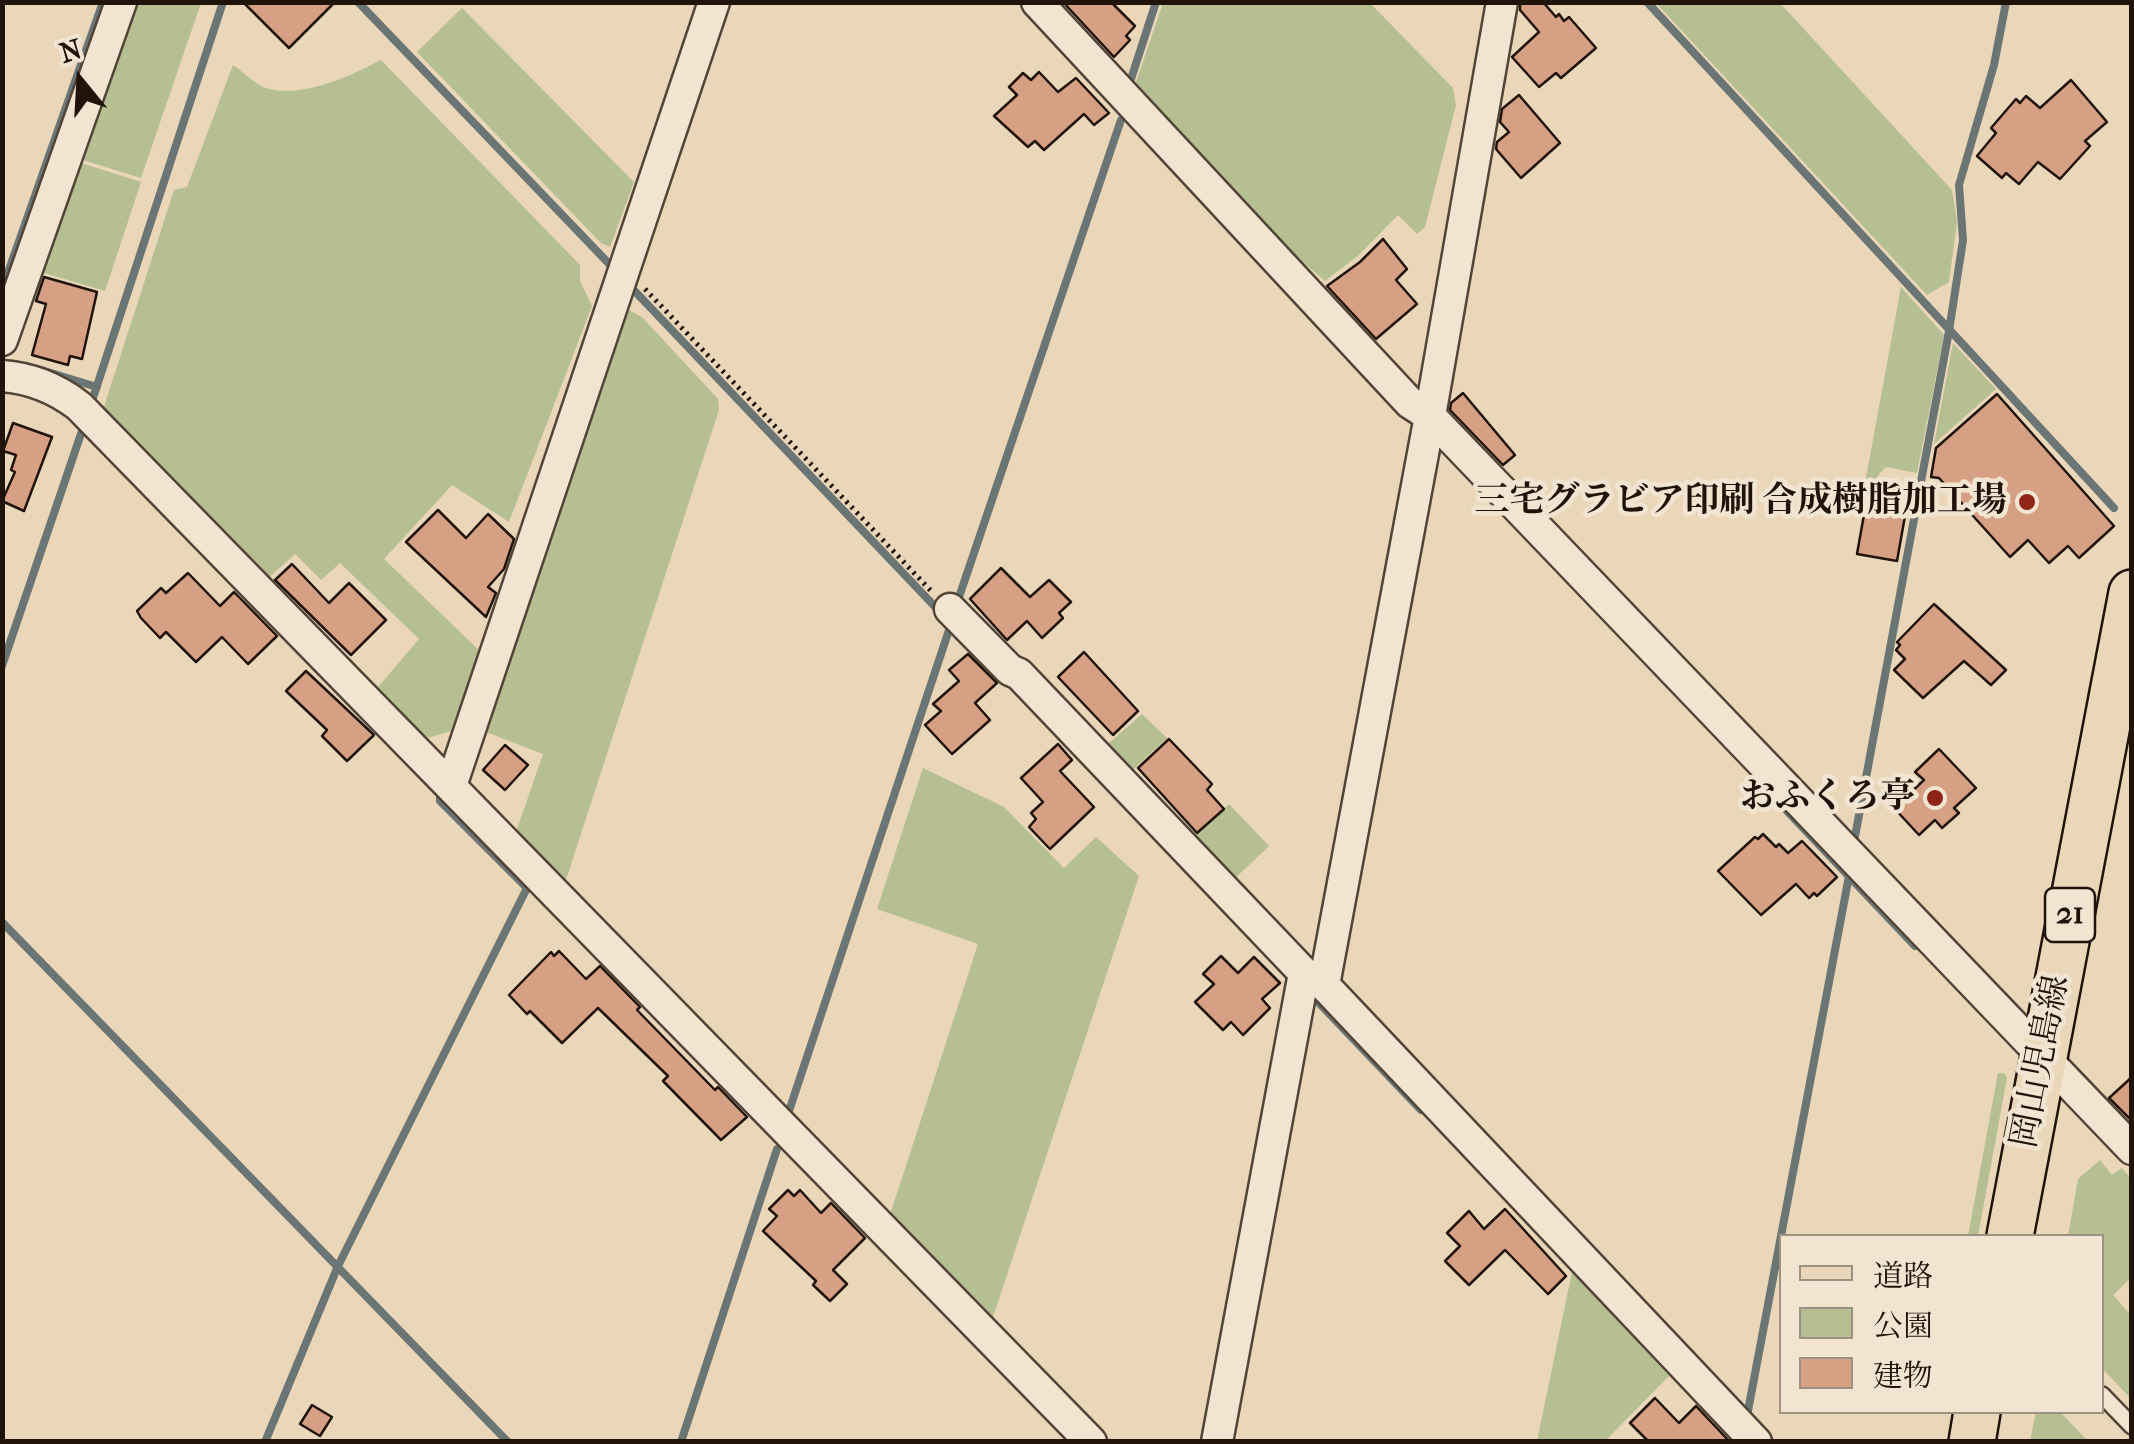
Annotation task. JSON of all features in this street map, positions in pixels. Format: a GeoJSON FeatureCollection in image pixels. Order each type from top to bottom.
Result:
{"type":"FeatureCollection","features":[{"type":"Feature","properties":{"kind":"main road","name":"岡山児島線"},"geometry":{"type":"LineString","coordinates":[[2037,1234],[2054,1067],[2132,593]]}},
{"type":"Feature","properties":{"kind":"main road","name":"岡山児島線"},"geometry":{"type":"LineString","coordinates":[[2011,1234],[2054,1067],[2132,718]]}},
{"type":"Feature","properties":{"kind":"main road"},"geometry":{"type":"LineString","coordinates":[[1972,1442],[1978,1414]]}},
{"type":"Feature","properties":{"kind":"main road"},"geometry":{"type":"LineString","coordinates":[[2000,1442],[2005,1414]]}},
{"type":"Feature","properties":{"kind":"street"},"geometry":{"type":"LineString","coordinates":[[2,340],[121,2]]}},
{"type":"Feature","properties":{"kind":"street"},"geometry":{"type":"LineString","coordinates":[[452,786],[714,2]]}},
{"type":"Feature","properties":{"kind":"street"},"geometry":{"type":"LineString","coordinates":[[1037,2],[1423,418],[2132,1149]]}},
{"type":"Feature","properties":{"kind":"street"},"geometry":{"type":"LineString","coordinates":[[1217,1442],[1423,418],[1502,2]]}},
{"type":"Feature","properties":{"kind":"street"},"geometry":{"type":"LineString","coordinates":[[2,376],[62,393],[89,417],[1091,1442]]}},
{"type":"Feature","properties":{"kind":"street"},"geometry":{"type":"LineString","coordinates":[[954,613],[1018,674],[1309,982],[1756,1442]]}},
{"type":"Feature","properties":{"kind":"lane"},"geometry":{"type":"LineString","coordinates":[[2104,1397],[2132,1426]]}},
{"type":"Feature","properties":{"kind":"path"},"geometry":{"type":"LineString","coordinates":[[623,275],[954,613]]}},
{"type":"Feature","properties":{"kind":"green space"},"geometry":{"type":"Polygon","coordinates":[[[129,3],[201,3],[141,178],[76,158],[129,3]]]}},
{"type":"Feature","properties":{"kind":"green space"},"geometry":{"type":"Polygon","coordinates":[[[1163,3],[1370,3],[1453,88],[1456,105],[1425,227],[1417,234],[1398,215],[1359,255],[1325,281],[1306,265],[1296,263],[1144,100],[1143,92],[1135,85],[1163,3]]]}},
{"type":"Feature","properties":{"kind":"green space"},"geometry":{"type":"Polygon","coordinates":[[[1659,3],[1780,3],[1952,190],[1957,222],[1949,282],[1927,295],[1659,3]]]}},
{"type":"Feature","properties":{"kind":"green space"},"geometry":{"type":"Polygon","coordinates":[[[462,8],[634,182],[610,247],[601,243],[417,52],[462,8]]]}},
{"type":"Feature","properties":{"kind":"green space"},"geometry":{"type":"Polygon","coordinates":[[[381,60],[580,265],[580,281],[592,306],[509,522],[452,485],[384,559],[481,652],[452,731],[427,738],[378,687],[419,639],[340,563],[321,580],[295,554],[264,582],[102,413],[174,190],[187,187],[233,65],[266,88],[295,91],[341,79],[381,60]]]}},
{"type":"Feature","properties":{"kind":"green space"},"geometry":{"type":"Polygon","coordinates":[[[75,161],[141,182],[105,291],[37,271],[75,161]]]}},
{"type":"Feature","properties":{"kind":"green space"},"geometry":{"type":"Polygon","coordinates":[[[1901,287],[1944,335],[1917,473],[1886,467],[1879,474],[1869,506],[1861,505],[1901,287]]]}},
{"type":"Feature","properties":{"kind":"green space"},"geometry":{"type":"Polygon","coordinates":[[[621,306],[642,317],[718,399],[719,410],[563,889],[514,838],[543,754],[483,731],[621,306]]]}},
{"type":"Feature","properties":{"kind":"green space"},"geometry":{"type":"Polygon","coordinates":[[[1953,343],[1996,389],[1934,444],[1953,343]]]}},
{"type":"Feature","properties":{"kind":"green space"},"geometry":{"type":"Polygon","coordinates":[[[1142,714],[1167,738],[1127,775],[1102,749],[1142,714]]]}},
{"type":"Feature","properties":{"kind":"green space"},"geometry":{"type":"Polygon","coordinates":[[[923,768],[1004,807],[1064,868],[1096,837],[1139,876],[991,1323],[889,1218],[978,944],[877,909],[923,768]]]}},
{"type":"Feature","properties":{"kind":"green space"},"geometry":{"type":"Polygon","coordinates":[[[1229,804],[1269,846],[1229,884],[1189,842],[1229,804]]]}},
{"type":"Feature","properties":{"kind":"green space"},"geometry":{"type":"Polygon","coordinates":[[[1998,1073],[2004,1073],[2007,1078],[1978,1234],[1968,1234],[1998,1073]]]}},
{"type":"Feature","properties":{"kind":"green space"},"geometry":{"type":"Polygon","coordinates":[[[2100,1160],[2112,1175],[2122,1168],[2131,1179],[2131,1278],[2113,1295],[2131,1315],[2131,1399],[2104,1370],[2104,1234],[2068,1234],[2078,1179],[2100,1160]]]}},
{"type":"Feature","properties":{"kind":"green space"},"geometry":{"type":"Polygon","coordinates":[[[1572,1272],[1669,1376],[1605,1441],[1537,1441],[1572,1272]]]}},
{"type":"Feature","properties":{"kind":"green space"},"geometry":{"type":"Polygon","coordinates":[[[2036,1414],[2062,1414],[2088,1441],[2030,1441],[2036,1414]]]}},
{"type":"Feature","properties":{"kind":"building"},"geometry":{"type":"Polygon","coordinates":[[[243,2],[335,2],[289,48],[243,2]]]}},
{"type":"Feature","properties":{"kind":"building"},"geometry":{"type":"Polygon","coordinates":[[[1063,2],[1111,2],[1135,26],[1126,36],[1130,40],[1114,57],[1063,2]]]}},
{"type":"Feature","properties":{"kind":"building"},"geometry":{"type":"Polygon","coordinates":[[[1520,2],[1543,2],[1556,17],[1559,14],[1564,21],[1569,17],[1596,48],[1561,78],[1556,73],[1539,87],[1512,57],[1539,32],[1520,10],[1520,2]]]}},
{"type":"Feature","properties":{"kind":"building"},"geometry":{"type":"Polygon","coordinates":[[[1039,72],[1058,92],[1076,78],[1109,113],[1094,125],[1084,114],[1044,150],[1035,141],[1028,147],[994,116],[1017,95],[1009,87],[1023,73],[1031,80],[1039,72]]]}},
{"type":"Feature","properties":{"kind":"building"},"geometry":{"type":"Polygon","coordinates":[[[2071,80],[2107,122],[2085,141],[2090,146],[2060,179],[2038,162],[2019,184],[2006,173],[2002,178],[1977,156],[1996,133],[1991,128],[2016,99],[2020,103],[2026,96],[2040,108],[2071,80]]]}},
{"type":"Feature","properties":{"kind":"building"},"geometry":{"type":"Polygon","coordinates":[[[1519,95],[1560,143],[1521,178],[1496,149],[1497,142],[1509,132],[1500,122],[1502,109],[1519,95]]]}},
{"type":"Feature","properties":{"kind":"building"},"geometry":{"type":"Polygon","coordinates":[[[1383,239],[1407,269],[1396,280],[1417,304],[1376,339],[1327,286],[1383,239]]]}},
{"type":"Feature","properties":{"kind":"building"},"geometry":{"type":"Polygon","coordinates":[[[44,277],[97,292],[82,359],[70,356],[68,365],[32,355],[46,304],[36,301],[44,277]]]}},
{"type":"Feature","properties":{"kind":"building"},"geometry":{"type":"Polygon","coordinates":[[[1463,393],[1515,455],[1503,465],[1450,410],[1451,403],[1463,393]]]}},
{"type":"Feature","properties":{"kind":"building","name":"三宅グラビア印刷 合成樹脂加工場"},"geometry":{"type":"Polygon","coordinates":[[[1997,394],[2114,526],[2079,558],[2068,546],[2049,563],[2028,540],[2010,557],[1939,478],[1931,477],[1936,448],[1997,394]]]}},
{"type":"Feature","properties":{"kind":"building"},"geometry":{"type":"Polygon","coordinates":[[[13,423],[52,437],[24,511],[2,501],[15,472],[11,470],[16,455],[3,451],[13,423]]]}},
{"type":"Feature","properties":{"kind":"building"},"geometry":{"type":"Polygon","coordinates":[[[1865,509],[1905,516],[1897,561],[1857,554],[1865,509]]]}},
{"type":"Feature","properties":{"kind":"building"},"geometry":{"type":"Polygon","coordinates":[[[438,510],[466,538],[488,514],[514,539],[504,569],[488,587],[496,593],[486,617],[406,542],[438,510]]]}},
{"type":"Feature","properties":{"kind":"building"},"geometry":{"type":"Polygon","coordinates":[[[292,564],[329,603],[349,583],[386,620],[351,655],[275,580],[292,564]]]}},
{"type":"Feature","properties":{"kind":"building"},"geometry":{"type":"Polygon","coordinates":[[[1001,568],[1030,597],[1049,580],[1071,602],[1059,613],[1063,618],[1042,638],[1027,621],[1007,640],[970,599],[1001,568]]]}},
{"type":"Feature","properties":{"kind":"building"},"geometry":{"type":"Polygon","coordinates":[[[188,573],[220,606],[234,592],[277,636],[248,664],[222,637],[196,662],[166,632],[160,638],[137,611],[161,588],[166,593],[188,573]]]}},
{"type":"Feature","properties":{"kind":"building"},"geometry":{"type":"Polygon","coordinates":[[[1934,604],[2006,670],[1991,685],[1964,661],[1923,698],[1894,670],[1905,659],[1896,650],[1900,645],[1897,642],[1934,604]]]}},
{"type":"Feature","properties":{"kind":"building"},"geometry":{"type":"Polygon","coordinates":[[[1084,652],[1138,711],[1113,735],[1058,677],[1084,652]]]}},
{"type":"Feature","properties":{"kind":"building"},"geometry":{"type":"Polygon","coordinates":[[[968,654],[997,683],[975,703],[990,720],[952,754],[925,725],[941,711],[933,704],[959,681],[949,670],[968,654]]]}},
{"type":"Feature","properties":{"kind":"building"},"geometry":{"type":"Polygon","coordinates":[[[306,671],[374,735],[347,761],[322,736],[327,730],[286,691],[306,671]]]}},
{"type":"Feature","properties":{"kind":"building"},"geometry":{"type":"Polygon","coordinates":[[[1169,739],[1212,784],[1207,790],[1224,809],[1197,833],[1138,768],[1169,739]]]}},
{"type":"Feature","properties":{"kind":"building"},"geometry":{"type":"Polygon","coordinates":[[[1058,744],[1072,760],[1060,771],[1094,807],[1050,849],[1029,827],[1036,819],[1031,813],[1043,802],[1021,778],[1058,744]]]}},
{"type":"Feature","properties":{"kind":"building"},"geometry":{"type":"Polygon","coordinates":[[[505,745],[528,765],[505,790],[483,770],[505,745]]]}},
{"type":"Feature","properties":{"kind":"building","name":"おふくろ亭"},"geometry":{"type":"Polygon","coordinates":[[[1939,749],[1976,788],[1954,808],[1959,813],[1942,828],[1935,820],[1919,835],[1894,808],[1924,780],[1915,772],[1939,749]]]}},
{"type":"Feature","properties":{"kind":"building"},"geometry":{"type":"Polygon","coordinates":[[[1763,834],[1788,853],[1802,841],[1837,877],[1817,896],[1814,893],[1809,898],[1796,884],[1761,915],[1718,871],[1763,834]]]}},
{"type":"Feature","properties":{"kind":"building"},"geometry":{"type":"Polygon","coordinates":[[[559,951],[586,979],[600,966],[640,1007],[637,1010],[747,1117],[721,1140],[663,1081],[668,1076],[598,1008],[562,1043],[530,1011],[527,1014],[509,995],[551,952],[554,956],[559,951]]]}},
{"type":"Feature","properties":{"kind":"building"},"geometry":{"type":"Polygon","coordinates":[[[1221,956],[1238,973],[1254,957],[1280,983],[1262,999],[1270,1008],[1243,1035],[1231,1022],[1223,1030],[1195,1002],[1214,984],[1203,974],[1221,956]]]}},
{"type":"Feature","properties":{"kind":"building"},"geometry":{"type":"Polygon","coordinates":[[[2132,1077],[2132,1121],[2109,1098],[2132,1077]]]}},
{"type":"Feature","properties":{"kind":"building"},"geometry":{"type":"Polygon","coordinates":[[[788,1190],[794,1196],[800,1190],[821,1213],[831,1203],[865,1238],[833,1270],[847,1284],[830,1301],[813,1285],[816,1281],[763,1231],[777,1216],[769,1209],[788,1190]]]}},
{"type":"Feature","properties":{"kind":"building"},"geometry":{"type":"Polygon","coordinates":[[[1505,1209],[1566,1276],[1548,1294],[1505,1250],[1469,1285],[1445,1261],[1460,1246],[1447,1233],[1469,1211],[1484,1229],[1505,1209]]]}},
{"type":"Feature","properties":{"kind":"building"},"geometry":{"type":"Polygon","coordinates":[[[1655,1398],[1679,1423],[1696,1406],[1730,1442],[1649,1442],[1630,1423],[1655,1398]]]}},
{"type":"Feature","properties":{"kind":"building"},"geometry":{"type":"Polygon","coordinates":[[[312,1405],[332,1417],[320,1436],[300,1424],[312,1405]]]}},
{"type":"Feature","properties":{"kind":"waterway"},"geometry":{"type":"LineString","coordinates":[[2,290],[103,2]]}},
{"type":"Feature","properties":{"kind":"waterway"},"geometry":{"type":"LineString","coordinates":[[90,407],[223,2]]}},
{"type":"Feature","properties":{"kind":"waterway"},"geometry":{"type":"LineString","coordinates":[[358,2],[615,270]]}},
{"type":"Feature","properties":{"kind":"waterway"},"geometry":{"type":"LineString","coordinates":[[1131,79],[1156,2]]}},
{"type":"Feature","properties":{"kind":"waterway"},"geometry":{"type":"LineString","coordinates":[[1647,2],[2114,508]]}},
{"type":"Feature","properties":{"kind":"waterway"},"geometry":{"type":"LineString","coordinates":[[1854,842],[1949,331],[1963,240],[1959,185],[1994,65],[2006,2]]}},
{"type":"Feature","properties":{"kind":"waterway"},"geometry":{"type":"LineString","coordinates":[[957,603],[1121,120]]}},
{"type":"Feature","properties":{"kind":"waterway"},"geometry":{"type":"LineString","coordinates":[[628,284],[942,614]]}},
{"type":"Feature","properties":{"kind":"waterway"},"geometry":{"type":"LineString","coordinates":[[41,370],[97,387]]}},
{"type":"Feature","properties":{"kind":"waterway"},"geometry":{"type":"LineString","coordinates":[[2,666],[84,425]]}},
{"type":"Feature","properties":{"kind":"waterway"},"geometry":{"type":"LineString","coordinates":[[789,1111],[952,621]]}},
{"type":"Feature","properties":{"kind":"waterway"},"geometry":{"type":"LineString","coordinates":[[1770,793],[1915,946]]}},
{"type":"Feature","properties":{"kind":"waterway"},"geometry":{"type":"LineString","coordinates":[[265,1442],[338,1266],[527,888],[440,797]]}},
{"type":"Feature","properties":{"kind":"waterway"},"geometry":{"type":"LineString","coordinates":[[1781,1234],[1849,876]]}},
{"type":"Feature","properties":{"kind":"waterway"},"geometry":{"type":"LineString","coordinates":[[2,922],[508,1442]]}},
{"type":"Feature","properties":{"kind":"waterway"},"geometry":{"type":"LineString","coordinates":[[1308,996],[1421,1110]]}},
{"type":"Feature","properties":{"kind":"waterway"},"geometry":{"type":"LineString","coordinates":[[681,1442],[777,1149]]}},
{"type":"Feature","properties":{"kind":"waterway"},"geometry":{"type":"LineString","coordinates":[[1747,1416],[1779,1247]]}},
{"type":"Feature","properties":{"kind":"place","name":"三宅グラビア印刷 合成樹脂加工場"},"geometry":{"type":"Point","coordinates":[2027,502]}},
{"type":"Feature","properties":{"kind":"place","name":"おふくろ亭"},"geometry":{"type":"Point","coordinates":[1935,798]}}]}
